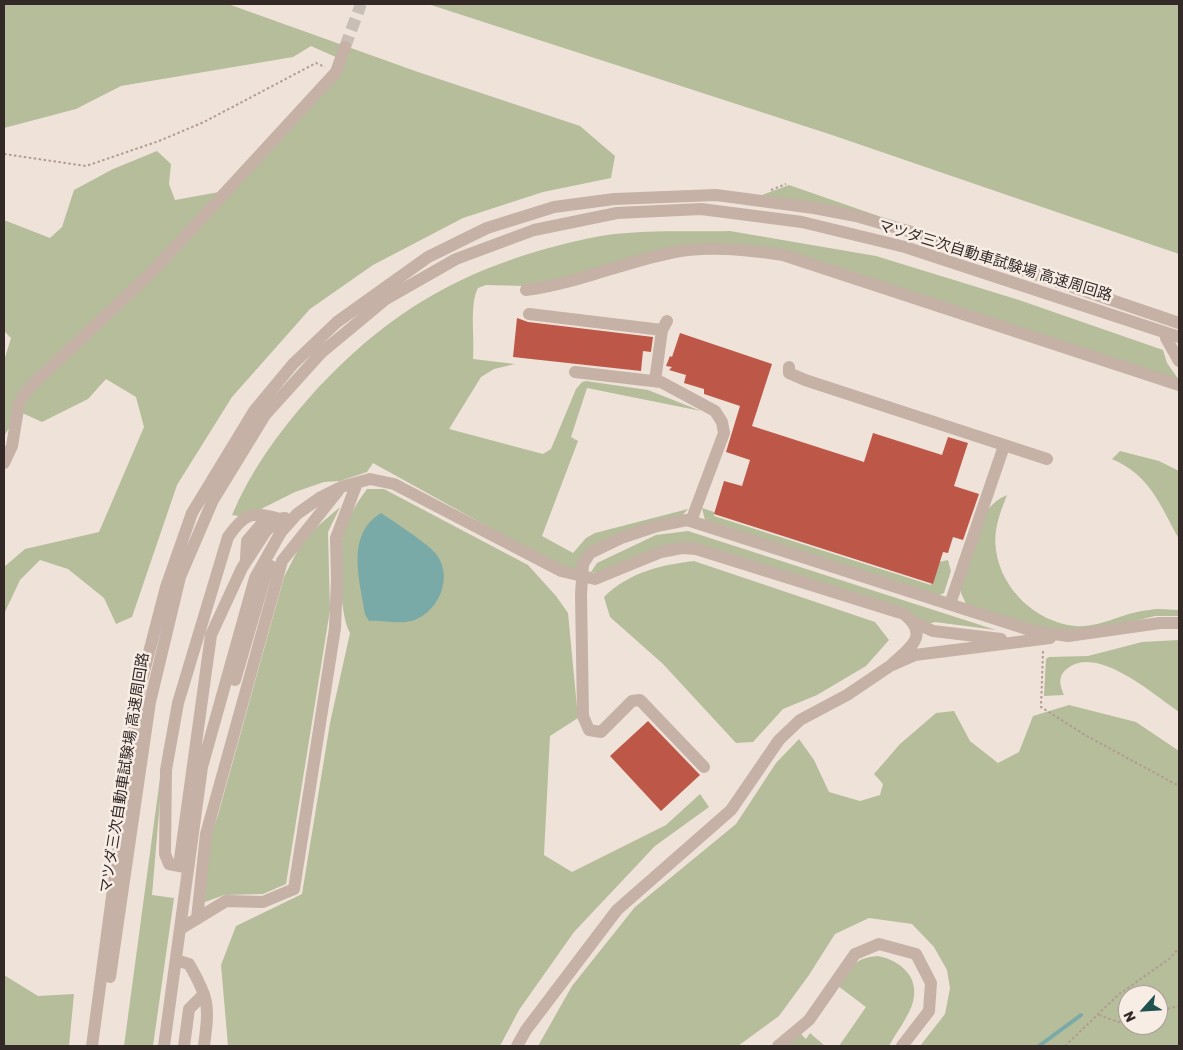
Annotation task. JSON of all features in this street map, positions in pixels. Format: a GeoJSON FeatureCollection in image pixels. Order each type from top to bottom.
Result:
{"type":"FeatureCollection","features":[{"type":"Feature","properties":{"kind":"street"},"geometry":{"type":"LineString","coordinates":[[4,463],[12,446],[19,403],[29,388],[152,272],[336,72],[345,47]]}},
{"type":"Feature","properties":{"kind":"street"},"geometry":{"type":"LineString","coordinates":[[92,1046],[140,687],[166,587],[192,513],[254,411],[293,364],[337,322],[428,257],[487,228],[554,207],[640,197],[716,195],[814,208],[856,216],[908,231],[1179,323]]}},
{"type":"Feature","properties":{"kind":"street","name":"マツダ三次自動車試験場 高速周回路"},"geometry":{"type":"LineString","coordinates":[[101,1046],[150,702],[180,577],[212,500],[265,415],[321,352],[386,299],[456,259],[534,230],[617,213],[701,209],[802,222],[905,247],[1179,337]]}},
{"type":"Feature","properties":{"kind":"street"},"geometry":{"type":"LineString","coordinates":[[526,290],[553,287],[671,253],[736,249],[783,255],[1179,386]]}},
{"type":"Feature","properties":{"kind":"street"},"geometry":{"type":"LineString","coordinates":[[528,314],[664,326],[655,381]]}},
{"type":"Feature","properties":{"kind":"street"},"geometry":{"type":"LineString","coordinates":[[1152,328],[1179,348]]}},
{"type":"Feature","properties":{"kind":"street"},"geometry":{"type":"LineString","coordinates":[[1166,338],[1179,361]]}},
{"type":"Feature","properties":{"kind":"street"},"geometry":{"type":"LineString","coordinates":[[789,367],[789,372],[805,380],[1047,459]]}},
{"type":"Feature","properties":{"kind":"street"},"geometry":{"type":"LineString","coordinates":[[576,372],[661,382],[715,410],[722,422],[724,433],[691,521]]}},
{"type":"Feature","properties":{"kind":"street"},"geometry":{"type":"LineString","coordinates":[[950,604],[1004,446]]}},
{"type":"Feature","properties":{"kind":"street"},"geometry":{"type":"LineString","coordinates":[[183,867],[202,767],[255,578],[281,532],[297,514],[320,497],[341,487],[370,479],[394,484],[561,571],[595,579],[661,552],[682,548],[696,549],[904,614],[913,622],[918,631],[915,642],[890,666],[847,695],[800,720],[779,740],[731,810],[617,910],[526,1030],[517,1046]]}},
{"type":"Feature","properties":{"kind":"street"},"geometry":{"type":"LineString","coordinates":[[180,929],[226,901],[263,902],[294,889],[335,628],[336,538],[357,483]]}},
{"type":"Feature","properties":{"kind":"street"},"geometry":{"type":"LineString","coordinates":[[197,919],[208,828],[282,561],[341,487]]}},
{"type":"Feature","properties":{"kind":"street"},"geometry":{"type":"LineString","coordinates":[[183,867],[169,864],[165,854],[166,770],[178,703],[228,537],[240,520],[261,513],[280,519]]}},
{"type":"Feature","properties":{"kind":"street"},"geometry":{"type":"LineString","coordinates":[[164,1046],[180,929],[183,867],[211,635],[246,562],[266,531],[280,519],[297,514]]}},
{"type":"Feature","properties":{"kind":"street"},"geometry":{"type":"LineString","coordinates":[[704,767],[640,700],[632,701],[601,732],[589,730],[583,716],[581,594],[583,564],[590,553],[621,538],[657,526],[687,520],[1033,631],[1068,636]]}},
{"type":"Feature","properties":{"kind":"street"},"geometry":{"type":"LineString","coordinates":[[913,622],[933,630],[1019,642]]}},
{"type":"Feature","properties":{"kind":"street"},"geometry":{"type":"LineString","coordinates":[[890,666],[915,655],[1160,623],[1179,624]]}},
{"type":"Feature","properties":{"kind":"street"},"geometry":{"type":"LineString","coordinates":[[778,1046],[809,1020],[854,954],[879,944],[916,954],[931,983],[929,1011],[902,1046]]}},
{"type":"Feature","properties":{"kind":"street"},"geometry":{"type":"LineString","coordinates":[[176,960],[189,964],[204,994],[208,1008],[204,1046]]}},
{"type":"Feature","properties":{"kind":"street"},"geometry":{"type":"LineString","coordinates":[[184,1046],[189,1009],[204,994]]}},
{"type":"Feature","properties":{"kind":"path"},"geometry":{"type":"LineString","coordinates":[[4,154],[86,166],[160,142],[204,122],[316,63],[336,72]]}},
{"type":"Feature","properties":{"kind":"path"},"geometry":{"type":"LineString","coordinates":[[1043,639],[1041,707],[1085,736],[1179,786]]}},
{"type":"Feature","properties":{"kind":"path"},"geometry":{"type":"LineString","coordinates":[[1065,1046],[1118,995],[1169,959],[1179,948]]}},
{"type":"Feature","properties":{"kind":"path"},"geometry":{"type":"LineString","coordinates":[[1099,1015],[1118,1022]]}},
{"type":"Feature","properties":{"kind":"green space"},"geometry":{"type":"Polygon","coordinates":[[[4,4],[228,4],[418,72],[580,126],[615,156],[611,178],[543,192],[463,218],[373,265],[310,309],[232,397],[177,485],[132,617],[116,624],[104,598],[68,569],[40,560],[20,580],[4,614],[4,567],[25,549],[99,532],[144,427],[136,397],[106,379],[88,399],[42,422],[20,412],[4,436],[4,361],[11,338],[4,331],[4,220],[50,238],[62,227],[74,190],[113,169],[157,151],[171,164],[169,184],[175,200],[219,192],[337,79],[338,58],[311,46],[293,57],[121,86],[76,109],[4,128],[4,4]]]}},
{"type":"Feature","properties":{"kind":"green space"},"geometry":{"type":"Polygon","coordinates":[[[428,4],[1179,4],[1179,254],[832,135],[428,4]]]}},
{"type":"Feature","properties":{"kind":"green space"},"geometry":{"type":"Polygon","coordinates":[[[789,185],[910,227],[759,196],[789,185]]]}},
{"type":"Feature","properties":{"kind":"green space"},"geometry":{"type":"Polygon","coordinates":[[[730,231],[876,256],[1019,300],[1163,350],[1167,363],[1179,380],[738,245],[526,286],[486,285],[478,288],[475,295],[473,359],[515,364],[494,369],[481,377],[449,429],[543,454],[551,449],[576,389],[582,382],[586,381],[648,390],[701,411],[587,388],[571,437],[578,441],[542,536],[573,553],[586,538],[595,533],[688,509],[681,517],[597,543],[577,569],[559,566],[373,463],[367,472],[340,481],[324,482],[295,492],[245,517],[232,515],[256,468],[286,425],[309,398],[371,338],[402,314],[435,294],[470,276],[507,261],[590,238],[641,232],[730,231]]]}},
{"type":"Feature","properties":{"kind":"green space"},"geometry":{"type":"Polygon","coordinates":[[[1120,451],[1159,461],[1179,471],[1179,539],[1153,492],[1145,482],[1136,473],[1112,459],[1120,451]]]}},
{"type":"Feature","properties":{"kind":"green space"},"geometry":{"type":"Polygon","coordinates":[[[367,489],[384,489],[528,565],[556,596],[568,613],[578,718],[550,736],[544,855],[572,872],[666,825],[700,794],[709,807],[655,846],[574,932],[519,1010],[500,1046],[228,1046],[221,965],[236,926],[302,894],[330,723],[350,633],[346,624],[342,599],[341,556],[343,533],[353,510],[367,489]]]}},
{"type":"Feature","properties":{"kind":"green space"},"geometry":{"type":"Polygon","coordinates":[[[1007,495],[995,536],[999,564],[1013,590],[1034,610],[1047,618],[1075,626],[1094,625],[1153,609],[1179,610],[1179,616],[1155,616],[1106,628],[1074,631],[1033,627],[967,606],[961,593],[961,583],[976,532],[988,510],[996,501],[1007,495]]]}},
{"type":"Feature","properties":{"kind":"green space"},"geometry":{"type":"Polygon","coordinates":[[[340,507],[328,532],[330,610],[286,884],[263,894],[224,895],[205,902],[206,849],[218,815],[284,577],[304,538],[340,507]]]}},
{"type":"Feature","properties":{"kind":"green space"},"geometry":{"type":"Polygon","coordinates":[[[702,508],[714,512],[714,516],[931,585],[939,562],[948,560],[951,571],[944,593],[937,596],[705,520],[702,508]]]}},
{"type":"Feature","properties":{"kind":"green space"},"geometry":{"type":"Polygon","coordinates":[[[688,531],[996,630],[935,622],[925,625],[696,545],[600,573],[591,572],[597,563],[656,535],[688,531]]]}},
{"type":"Feature","properties":{"kind":"green space"},"geometry":{"type":"Polygon","coordinates":[[[694,561],[875,622],[889,640],[866,666],[817,695],[783,709],[753,742],[736,743],[663,664],[610,617],[604,597],[624,581],[646,571],[694,561]]]}},
{"type":"Feature","properties":{"kind":"green space"},"geometry":{"type":"Polygon","coordinates":[[[1179,640],[1179,712],[1125,675],[1110,667],[1094,663],[1080,663],[1068,668],[1062,674],[1061,684],[1064,695],[1044,696],[1046,659],[1049,657],[1088,656],[1142,642],[1179,640]]]}},
{"type":"Feature","properties":{"kind":"green space"},"geometry":{"type":"Polygon","coordinates":[[[1069,705],[1136,722],[1179,751],[1179,1046],[920,1046],[945,1014],[950,988],[947,970],[934,947],[912,924],[869,918],[835,934],[809,975],[779,1016],[738,1046],[538,1046],[572,986],[635,907],[736,824],[776,763],[799,739],[814,760],[829,792],[860,801],[880,795],[883,784],[874,774],[900,744],[936,713],[954,711],[970,741],[998,763],[1019,752],[1033,716],[1069,705]]]}},
{"type":"Feature","properties":{"kind":"green space"},"geometry":{"type":"Polygon","coordinates":[[[165,741],[152,895],[174,898],[153,1046],[124,1046],[165,741]]]}},
{"type":"Feature","properties":{"kind":"green space"},"geometry":{"type":"Polygon","coordinates":[[[878,956],[900,965],[911,977],[914,993],[911,1007],[889,1046],[839,1046],[866,1007],[838,986],[858,961],[878,956]]]}},
{"type":"Feature","properties":{"kind":"green space"},"geometry":{"type":"Polygon","coordinates":[[[4,975],[38,996],[74,994],[69,1046],[4,1046],[4,975]]]}},
{"type":"Feature","properties":{"kind":"green space"},"geometry":{"type":"Polygon","coordinates":[[[799,1032],[806,1039],[810,1033],[825,1046],[782,1046],[799,1032]]]}},
{"type":"Feature","properties":{"kind":"water"},"geometry":{"type":"Polygon","coordinates":[[[381,513],[427,545],[437,555],[442,564],[444,573],[443,583],[437,601],[431,609],[415,620],[404,622],[369,621],[365,614],[358,573],[359,546],[363,533],[370,522],[381,513]]]}},
{"type":"Feature","properties":{"kind":"building"},"geometry":{"type":"Polygon","coordinates":[[[517,318],[528,322],[653,337],[651,352],[643,351],[641,371],[513,357],[517,318]]]}},
{"type":"Feature","properties":{"kind":"building"},"geometry":{"type":"Polygon","coordinates":[[[680,333],[772,364],[752,426],[864,462],[873,433],[942,455],[948,437],[968,443],[954,486],[979,494],[963,540],[953,537],[948,553],[943,552],[933,584],[714,514],[724,481],[742,486],[750,460],[726,452],[740,406],[704,394],[704,389],[684,383],[686,375],[669,370],[672,367],[666,366],[670,356],[672,357],[680,333]]]}},
{"type":"Feature","properties":{"kind":"building"},"geometry":{"type":"Polygon","coordinates":[[[648,721],[700,775],[661,811],[610,756],[648,721]]]}},
{"type":"Feature","properties":{"kind":"waterway"},"geometry":{"type":"LineString","coordinates":[[1039,1046],[1081,1015]]}},
{"type":"Feature","properties":{"kind":"tunnel"},"geometry":{"type":"LineString","coordinates":[[345,47],[361,4]]}}]}
